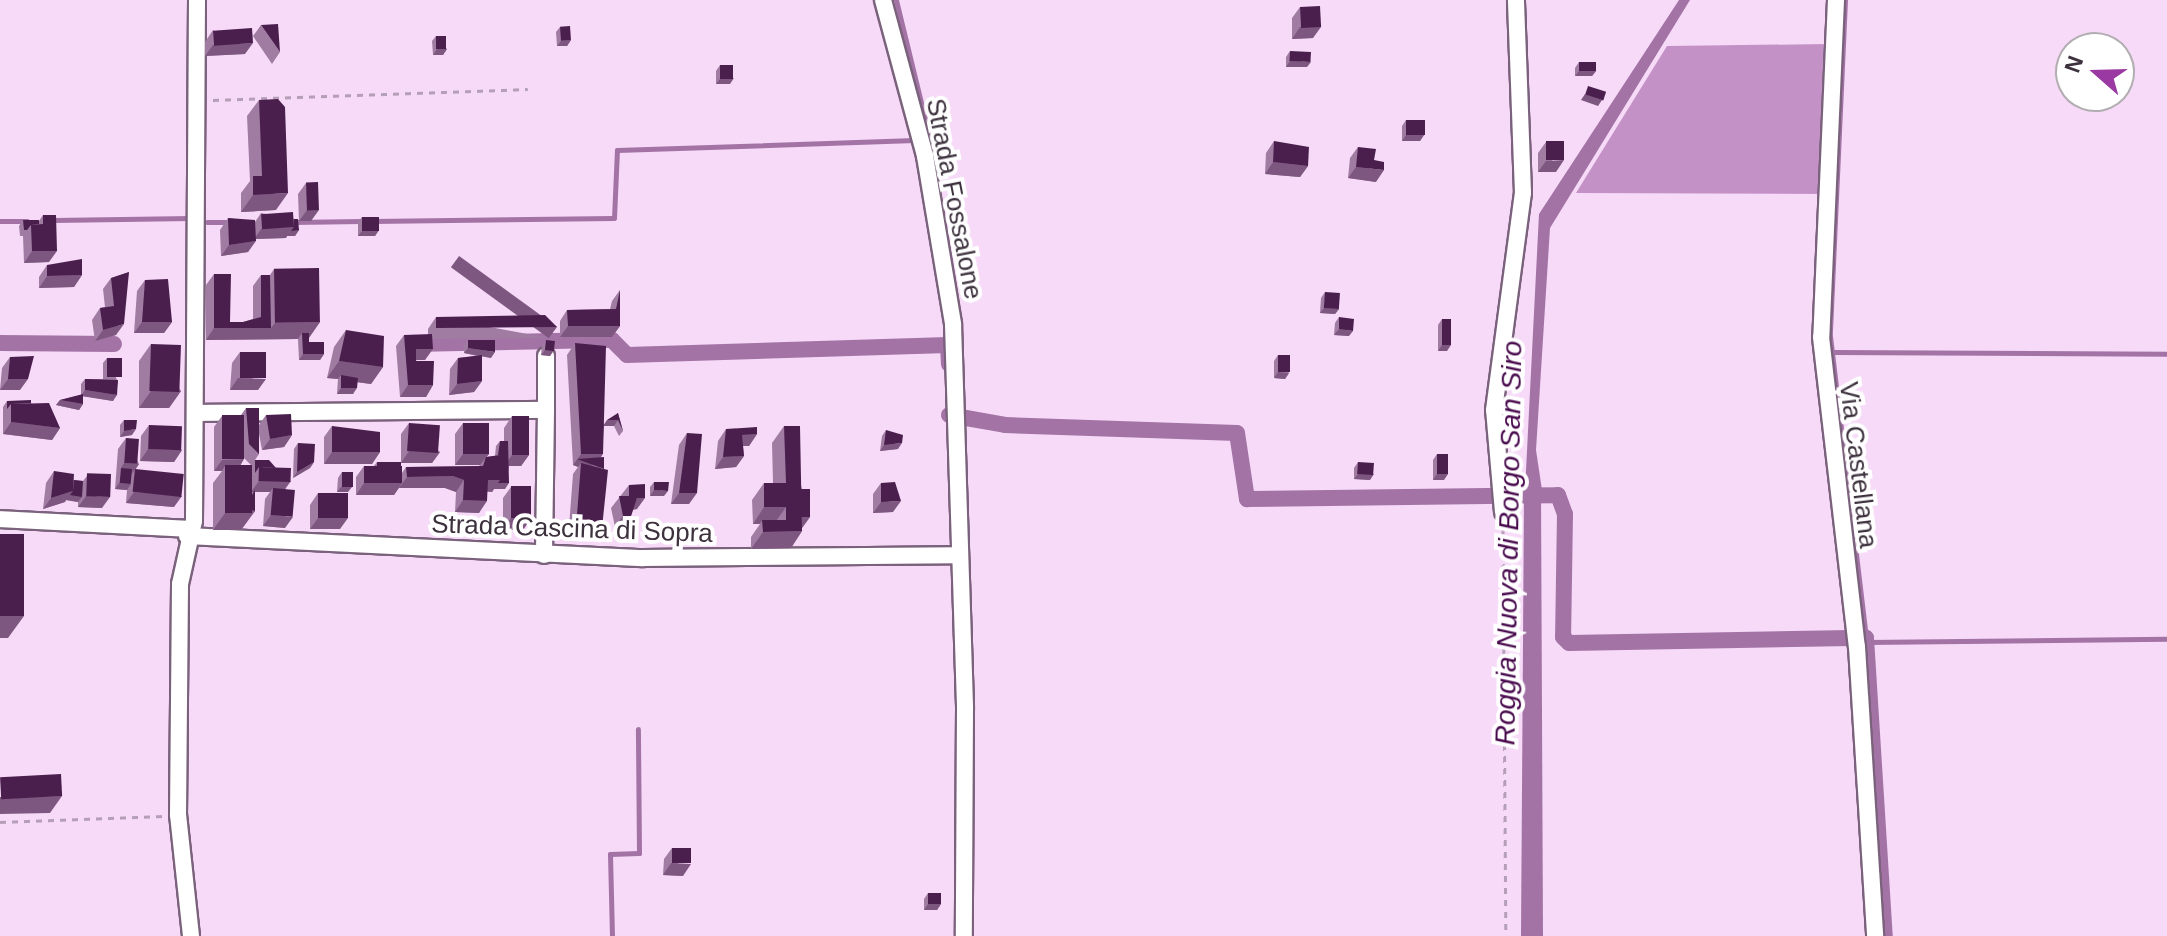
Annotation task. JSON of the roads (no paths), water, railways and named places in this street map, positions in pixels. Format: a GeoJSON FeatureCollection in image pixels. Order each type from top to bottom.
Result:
{"type":"FeatureCollection","features":[{"type":"Feature","properties":{"kind":"street"},"geometry":{"type":"LineString","coordinates":[[191,936],[178,815],[180,584],[187,533],[195,413],[197,0]]}},
{"type":"Feature","properties":{"kind":"street","name":"Strada Fossalone"},"geometry":{"type":"LineString","coordinates":[[883,0],[946,257],[957,421],[956,555],[965,709],[964,936]]}},
{"type":"Feature","properties":{"kind":"street"},"geometry":{"type":"LineString","coordinates":[[1503,498],[1496,361],[1523,193],[1516,0]]}},
{"type":"Feature","properties":{"kind":"street","name":"Via Castellana"},"geometry":{"type":"LineString","coordinates":[[1836,0],[1821,337],[1856,640],[1875,936]]}},
{"type":"Feature","properties":{"kind":"street"},"geometry":{"type":"LineString","coordinates":[[544,555],[546,356]]}},
{"type":"Feature","properties":{"kind":"street"},"geometry":{"type":"LineString","coordinates":[[195,413],[546,410]]}},
{"type":"Feature","properties":{"kind":"street","name":"Strada Cascina di Sopra"},"geometry":{"type":"LineString","coordinates":[[0,519],[544,555],[956,555]]}},
{"type":"Feature","properties":{"kind":"waterway"},"geometry":{"type":"LineString","coordinates":[[896,0],[930,140]]}},
{"type":"Feature","properties":{"kind":"waterway"},"geometry":{"type":"LineString","coordinates":[[1845,0],[1830,336],[1866,638]]}},
{"type":"Feature","properties":{"kind":"waterway"},"geometry":{"type":"LineString","coordinates":[[372,221],[614,218],[617,150],[915,140]]}},
{"type":"Feature","properties":{"kind":"waterway"},"geometry":{"type":"LineString","coordinates":[[53,220],[191,218]]}},
{"type":"Feature","properties":{"kind":"waterway"},"geometry":{"type":"LineString","coordinates":[[0,221],[27,221]]}},
{"type":"Feature","properties":{"kind":"waterway"},"geometry":{"type":"LineString","coordinates":[[292,222],[362,221]]}},
{"type":"Feature","properties":{"kind":"waterway"},"geometry":{"type":"LineString","coordinates":[[207,222],[230,222]]}},
{"type":"Feature","properties":{"kind":"waterway"},"geometry":{"type":"LineString","coordinates":[[413,344],[612,340],[627,355],[948,345],[949,364]]}},
{"type":"Feature","properties":{"kind":"waterway"},"geometry":{"type":"LineString","coordinates":[[0,343],[114,344]]}},
{"type":"Feature","properties":{"kind":"waterway"},"geometry":{"type":"LineString","coordinates":[[1832,352],[2167,354]]}},
{"type":"Feature","properties":{"kind":"waterway","name":"Roggia Nuova di Borgo San Siro"},"geometry":{"type":"LineString","coordinates":[[949,415],[1005,425],[1237,433],[1247,499],[1558,495],[1565,514],[1563,637],[1569,643],[1866,638],[1885,936]]}},
{"type":"Feature","properties":{"kind":"waterway"},"geometry":{"type":"LineString","coordinates":[[1867,642],[2167,639]]}},
{"type":"Feature","properties":{"kind":"waterway"},"geometry":{"type":"LineString","coordinates":[[612,936],[610,854],[639,853],[638,729]]}}]}
